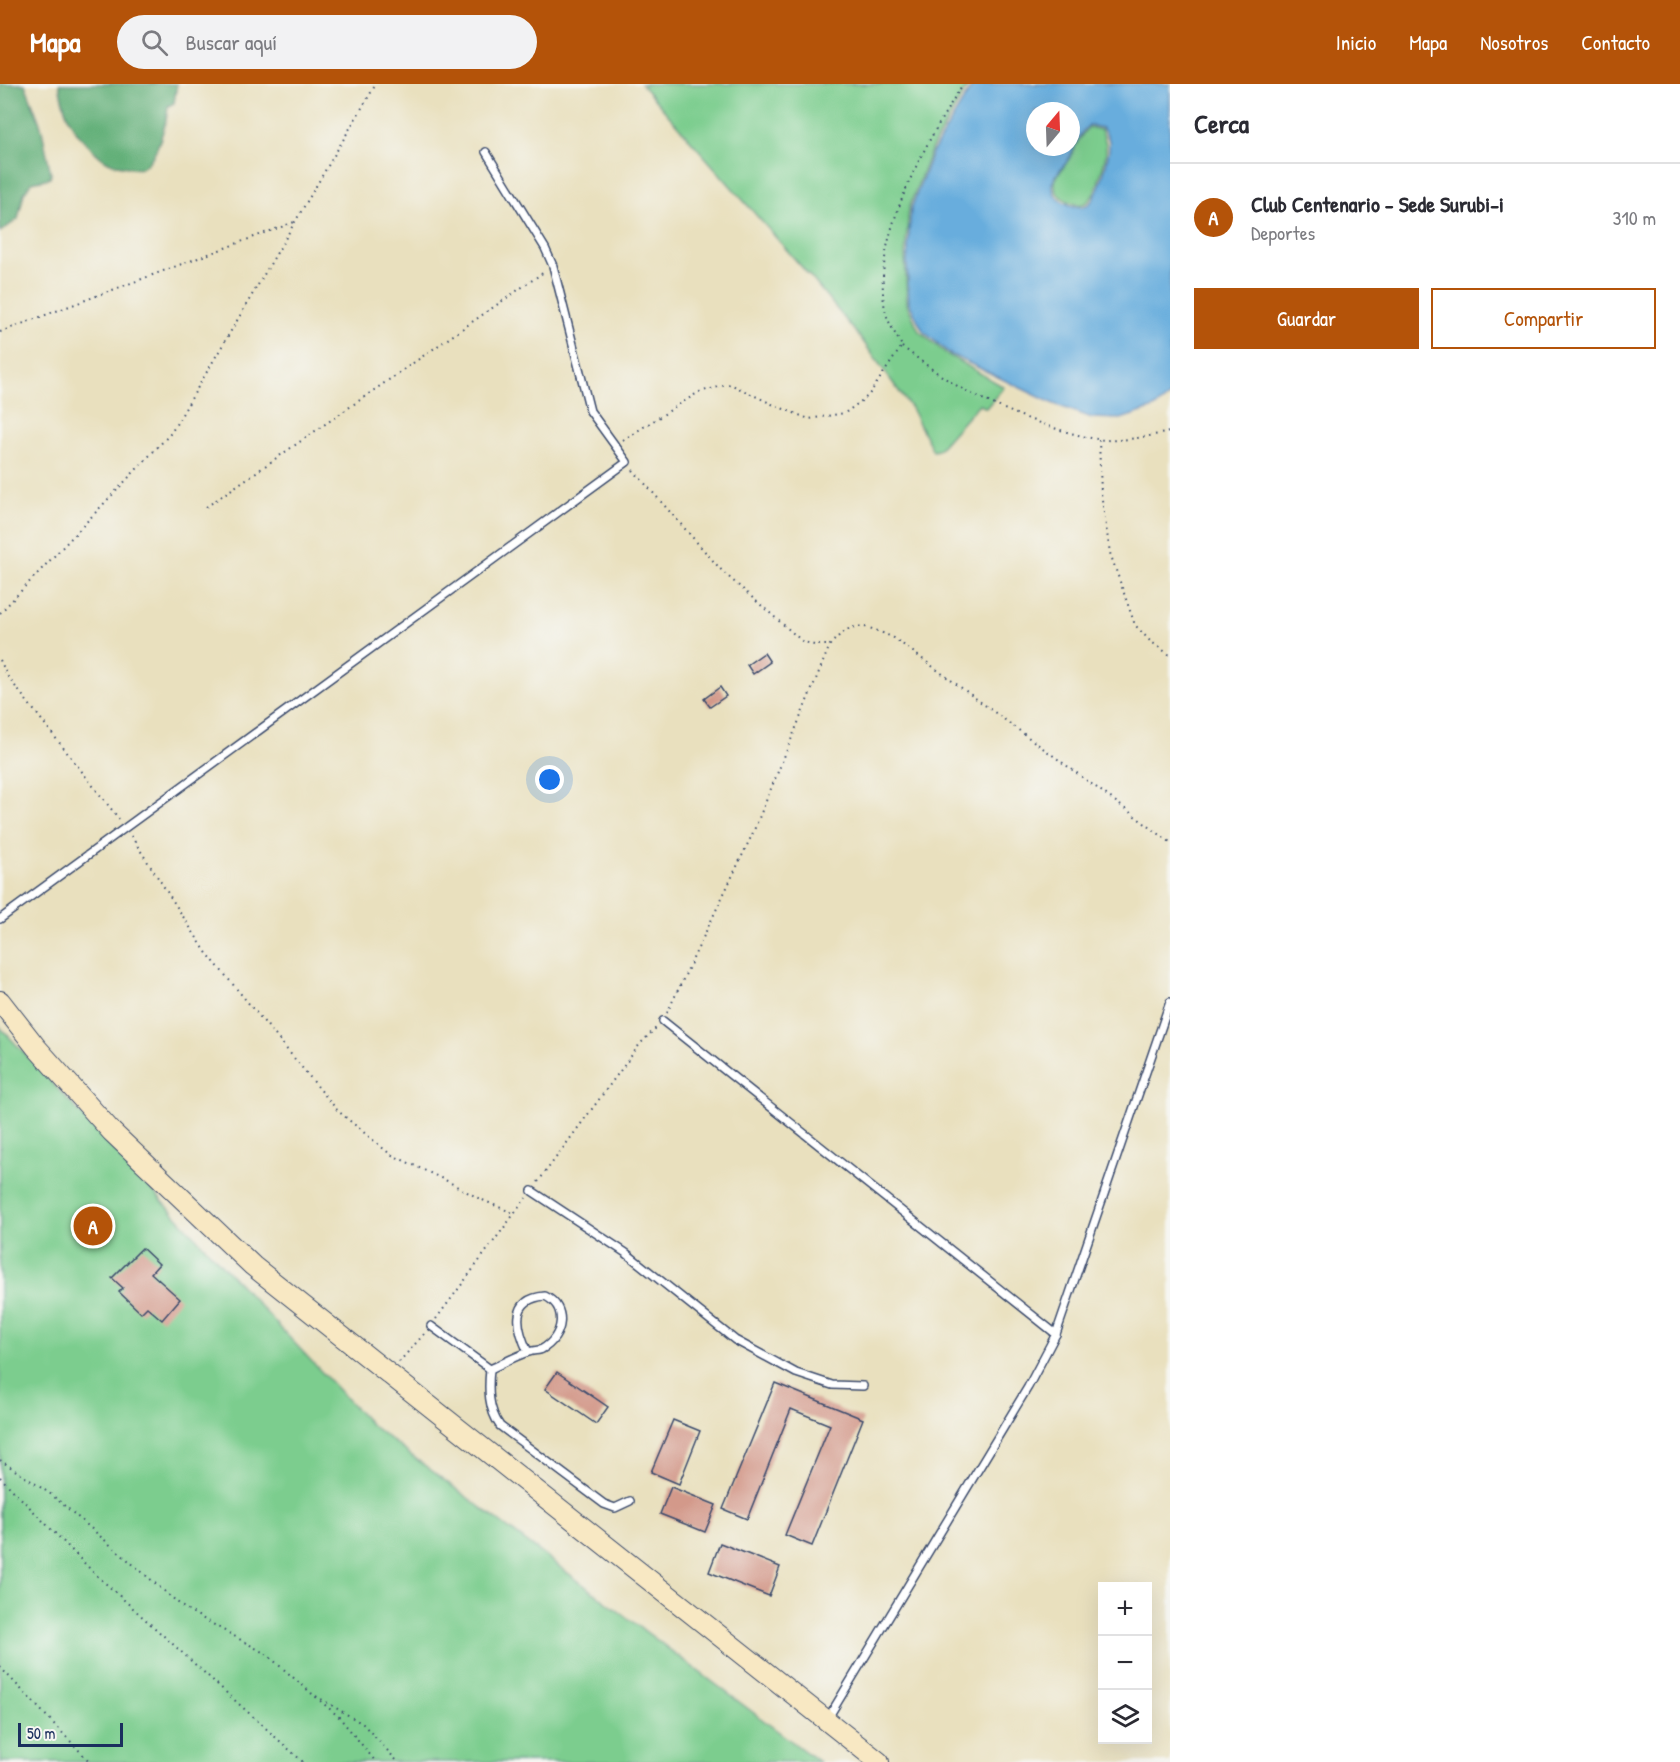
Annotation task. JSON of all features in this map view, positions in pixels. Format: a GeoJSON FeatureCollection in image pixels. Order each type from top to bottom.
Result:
{"type":"FeatureCollection","features":[{"type":"Feature","properties":{"kind":"street"},"geometry":{"type":"LineString","coordinates":[[0,1001],[36,1047],[112,1132],[253,1266],[879,1762]]}},
{"type":"Feature","properties":{"kind":"lane"},"geometry":{"type":"LineString","coordinates":[[0,919],[627,462],[590,411],[553,266],[545,248],[486,152]]}},
{"type":"Feature","properties":{"kind":"lane"},"geometry":{"type":"LineString","coordinates":[[827,1720],[1028,1387],[1056,1334],[1170,1002]]}},
{"type":"Feature","properties":{"kind":"lane"},"geometry":{"type":"LineString","coordinates":[[663,1021],[1056,1334]]}},
{"type":"Feature","properties":{"kind":"lane"},"geometry":{"type":"LineString","coordinates":[[532,1191],[626,1253],[735,1340],[796,1373],[832,1384],[863,1386]]}},
{"type":"Feature","properties":{"kind":"lane"},"geometry":{"type":"LineString","coordinates":[[490,1369],[528,1352],[542,1349],[559,1330],[562,1316],[553,1300],[545,1296],[527,1301],[520,1310],[517,1323],[520,1336],[528,1352]]}},
{"type":"Feature","properties":{"kind":"lane"},"geometry":{"type":"LineString","coordinates":[[431,1326],[490,1369]]}},
{"type":"Feature","properties":{"kind":"lane"},"geometry":{"type":"LineString","coordinates":[[490,1369],[490,1403],[494,1418],[500,1426],[604,1504],[615,1508],[630,1501]]}},
{"type":"Feature","properties":{"kind":"path"},"geometry":{"type":"LineString","coordinates":[[0,613],[171,433],[376,84]]}},
{"type":"Feature","properties":{"kind":"path"},"geometry":{"type":"LineString","coordinates":[[963,84],[921,154],[901,203],[886,254],[883,282],[885,310],[902,346],[962,389],[1015,413],[1067,432],[1099,440],[1143,438],[1170,432]]}},
{"type":"Feature","properties":{"kind":"path"},"geometry":{"type":"LineString","coordinates":[[0,332],[297,221]]}},
{"type":"Feature","properties":{"kind":"path"},"geometry":{"type":"LineString","coordinates":[[206,507],[553,266]]}},
{"type":"Feature","properties":{"kind":"path"},"geometry":{"type":"LineString","coordinates":[[615,445],[699,392],[730,384],[809,419],[845,413],[868,396],[902,346]]}},
{"type":"Feature","properties":{"kind":"path"},"geometry":{"type":"LineString","coordinates":[[1099,440],[1101,493],[1110,553],[1135,625],[1150,641],[1170,655]]}},
{"type":"Feature","properties":{"kind":"path"},"geometry":{"type":"LineString","coordinates":[[627,462],[723,572],[802,641],[814,645],[830,645]]}},
{"type":"Feature","properties":{"kind":"path"},"geometry":{"type":"LineString","coordinates":[[389,1374],[431,1326],[479,1264],[513,1213],[532,1191],[640,1044],[663,1021],[752,835],[830,645],[842,633],[853,626],[866,626],[894,638],[1170,842]]}},
{"type":"Feature","properties":{"kind":"path"},"geometry":{"type":"LineString","coordinates":[[0,660],[8,676],[125,828],[206,952],[338,1111],[390,1154],[513,1213]]}},
{"type":"Feature","properties":{"kind":"path"},"geometry":{"type":"LineString","coordinates":[[0,1460],[52,1495],[184,1608],[266,1654],[339,1717],[376,1762]]}},
{"type":"Feature","properties":{"kind":"path"},"geometry":{"type":"LineString","coordinates":[[0,1477],[93,1572],[303,1762]]}},
{"type":"Feature","properties":{"kind":"path"},"geometry":{"type":"LineString","coordinates":[[0,1667],[90,1762]]}},
{"type":"Feature","properties":{"kind":"path"},"geometry":{"type":"LineString","coordinates":[[311,1693],[363,1724],[398,1762]]}},
{"type":"Feature","properties":{"kind":"green space"},"geometry":{"type":"Polygon","coordinates":[[[0,84],[25,84],[41,126],[51,174],[50,178],[32,182],[24,193],[18,219],[0,232],[0,84]]]}},
{"type":"Feature","properties":{"kind":"green space"},"geometry":{"type":"Polygon","coordinates":[[[59,84],[177,84],[174,103],[168,106],[160,140],[147,164],[137,169],[117,165],[96,153],[72,124],[65,110],[59,84]]]}},
{"type":"Feature","properties":{"kind":"green space"},"geometry":{"type":"Polygon","coordinates":[[[641,84],[969,84],[932,148],[909,208],[905,256],[907,304],[919,331],[948,355],[1004,387],[986,408],[979,404],[938,450],[933,451],[911,408],[862,340],[814,281],[641,84]]]}},
{"type":"Feature","properties":{"kind":"green space"},"geometry":{"type":"Polygon","coordinates":[[[1089,127],[1101,130],[1106,141],[1106,157],[1092,198],[1083,204],[1077,204],[1058,195],[1055,182],[1071,156],[1080,156],[1080,138],[1089,127]]]}},
{"type":"Feature","properties":{"kind":"green space"},"geometry":{"type":"Polygon","coordinates":[[[0,1027],[371,1425],[819,1762],[0,1762],[0,1027]]]}},
{"type":"Feature","properties":{"kind":"water"},"geometry":{"type":"Polygon","coordinates":[[[973,84],[1170,84],[1170,396],[1154,408],[1121,419],[1092,418],[1054,404],[950,354],[923,331],[909,303],[907,262],[911,209],[932,153],[973,84]]]}},
{"type":"Feature","properties":{"kind":"building"},"geometry":{"type":"Polygon","coordinates":[[[764,653],[770,662],[753,674],[747,665],[764,653]]]}},
{"type":"Feature","properties":{"kind":"building"},"geometry":{"type":"Polygon","coordinates":[[[720,687],[726,696],[710,707],[704,699],[720,687]]]}},
{"type":"Feature","properties":{"kind":"building"},"geometry":{"type":"Polygon","coordinates":[[[142,1248],[159,1264],[151,1273],[180,1299],[162,1320],[147,1307],[141,1313],[119,1292],[123,1288],[112,1278],[142,1248]]]}},
{"type":"Feature","properties":{"kind":"building"},"geometry":{"type":"Polygon","coordinates":[[[557,1372],[608,1407],[596,1424],[545,1389],[557,1372]]]}},
{"type":"Feature","properties":{"kind":"building"},"geometry":{"type":"Polygon","coordinates":[[[775,1383],[863,1419],[812,1546],[785,1535],[830,1425],[791,1409],[747,1519],[723,1509],[775,1383]]]}},
{"type":"Feature","properties":{"kind":"building"},"geometry":{"type":"Polygon","coordinates":[[[673,1420],[700,1431],[679,1484],[651,1472],[673,1420]]]}},
{"type":"Feature","properties":{"kind":"building"},"geometry":{"type":"Polygon","coordinates":[[[671,1487],[716,1505],[705,1532],[660,1514],[671,1487]]]}},
{"type":"Feature","properties":{"kind":"building"},"geometry":{"type":"Polygon","coordinates":[[[720,1543],[780,1567],[769,1596],[709,1572],[720,1543]]]}},
{"type":"Feature","properties":{"kind":"place","name":"Club Centenario - Sede Surubi-i"},"geometry":{"type":"Point","coordinates":[93,1226]}}]}
